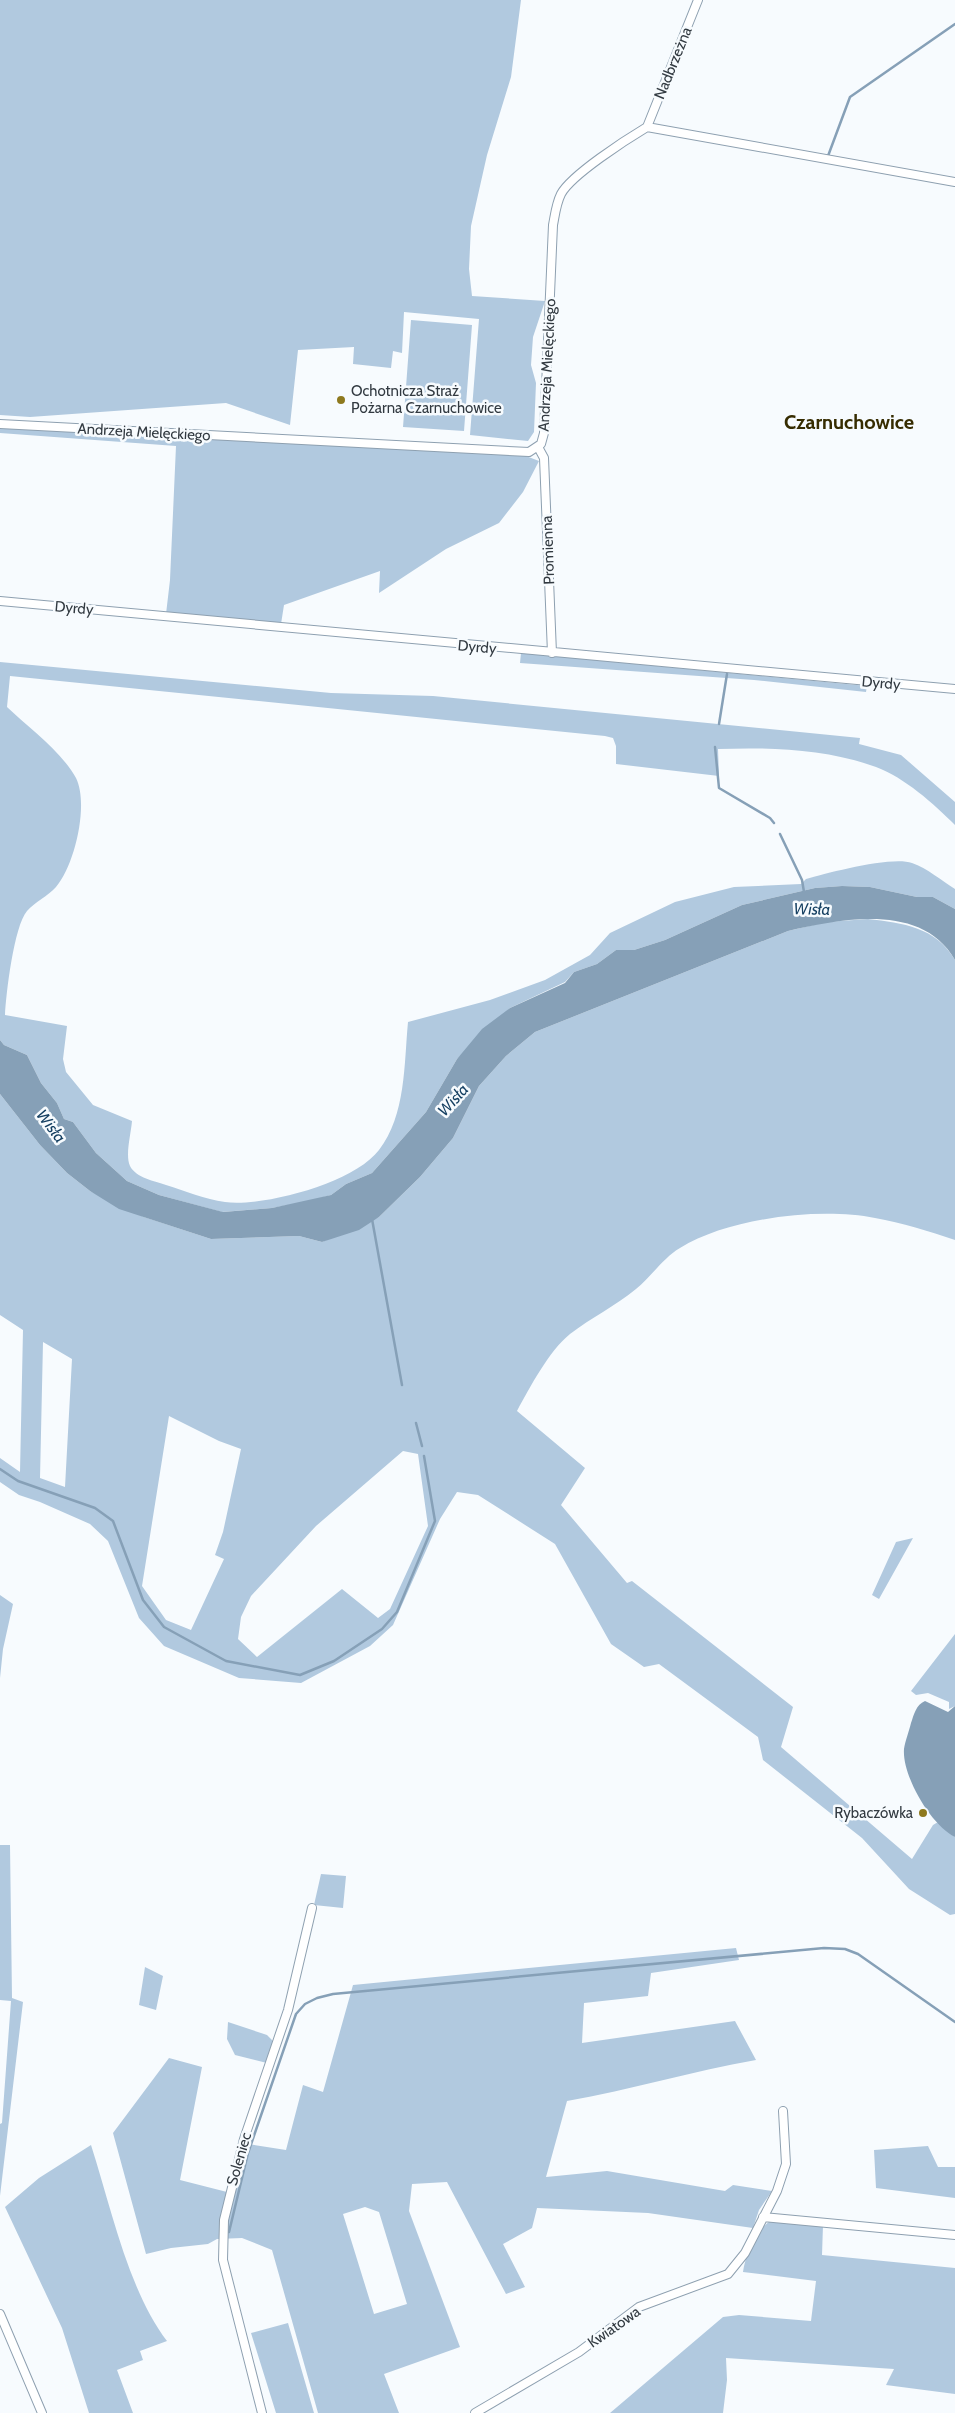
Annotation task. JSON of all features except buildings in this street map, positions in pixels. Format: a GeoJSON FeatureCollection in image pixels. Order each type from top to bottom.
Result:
{"type":"FeatureCollection","features":[{"type":"Feature","properties":{"kind":"street","name":"Nadbrzeżna"},"geometry":{"type":"LineString","coordinates":[[648,127],[698,0]]}},
{"type":"Feature","properties":{"kind":"street"},"geometry":{"type":"LineString","coordinates":[[648,127],[955,182]]}},
{"type":"Feature","properties":{"kind":"street","name":"Andrzeja Mielęckiego"},"geometry":{"type":"LineString","coordinates":[[0,424],[525,452],[538,447],[543,440],[544,433],[553,225],[558,199],[570,182],[630,137],[648,127]]}},
{"type":"Feature","properties":{"kind":"street","name":"Promienna"},"geometry":{"type":"LineString","coordinates":[[538,447],[544,458],[552,653]]}},
{"type":"Feature","properties":{"kind":"street","name":"Dyrdy"},"geometry":{"type":"LineString","coordinates":[[0,601],[955,690]]}},
{"type":"Feature","properties":{"kind":"street","name":"Soleniec"},"geometry":{"type":"LineString","coordinates":[[262,2413],[223,2260],[224,2220],[244,2139],[288,2010],[312,1908]]}},
{"type":"Feature","properties":{"kind":"street","name":"Kwiatowa"},"geometry":{"type":"LineString","coordinates":[[475,2413],[578,2352],[639,2307],[728,2274],[745,2253],[777,2191],[786,2164],[783,2111]]}},
{"type":"Feature","properties":{"kind":"street"},"geometry":{"type":"LineString","coordinates":[[763,2217],[955,2235]]}},
{"type":"Feature","properties":{"kind":"street"},"geometry":{"type":"LineString","coordinates":[[0,2314],[42,2413]]}},
{"type":"Feature","properties":{"kind":"shaded area"},"geometry":{"type":"Polygon","coordinates":[[[0,0],[521,0],[511,77],[487,155],[471,226],[469,269],[472,296],[545,301],[533,337],[531,365],[536,383],[534,432],[528,441],[470,435],[479,319],[404,312],[402,353],[393,351],[391,368],[353,364],[354,347],[298,350],[290,425],[226,403],[30,417],[0,415],[0,0]]]}},
{"type":"Feature","properties":{"kind":"shaded area"},"geometry":{"type":"Polygon","coordinates":[[[411,320],[472,325],[464,431],[403,427],[411,320]]]}},
{"type":"Feature","properties":{"kind":"shaded area"},"geometry":{"type":"Polygon","coordinates":[[[0,427],[526,456],[539,461],[523,492],[499,523],[446,549],[379,593],[380,571],[284,605],[281,624],[166,614],[170,580],[176,446],[0,433],[0,427]]]}},
{"type":"Feature","properties":{"kind":"shaded area"},"geometry":{"type":"Polygon","coordinates":[[[521,653],[867,686],[866,692],[754,680],[520,663],[521,653]]]}},
{"type":"Feature","properties":{"kind":"shaded area"},"geometry":{"type":"Polygon","coordinates":[[[0,662],[331,693],[433,696],[860,738],[859,744],[901,755],[955,802],[955,825],[918,792],[887,772],[838,756],[798,750],[718,749],[719,776],[616,764],[616,746],[613,738],[605,736],[10,676],[7,707],[54,749],[70,768],[80,789],[81,803],[78,834],[63,877],[53,890],[27,911],[22,919],[12,961],[5,1015],[67,1026],[63,1059],[66,1072],[93,1105],[132,1121],[128,1156],[133,1170],[146,1178],[210,1199],[242,1203],[262,1201],[307,1190],[350,1173],[367,1162],[379,1150],[388,1136],[394,1121],[402,1089],[408,1022],[490,1000],[545,980],[590,955],[610,933],[675,902],[734,887],[801,884],[806,879],[844,869],[875,863],[902,861],[923,868],[955,889],[955,909],[933,897],[917,897],[870,887],[842,886],[815,888],[742,905],[665,940],[634,950],[616,950],[597,964],[574,972],[565,982],[510,1008],[457,1059],[426,1112],[372,1173],[346,1184],[331,1195],[310,1201],[272,1208],[222,1212],[159,1195],[127,1181],[96,1153],[73,1122],[64,1119],[57,1103],[41,1083],[27,1055],[4,1045],[0,1040],[0,662]]]}},
{"type":"Feature","properties":{"kind":"shaded area"},"geometry":{"type":"Polygon","coordinates":[[[868,919],[906,925],[938,940],[955,960],[955,1240],[915,1227],[853,1215],[801,1215],[748,1222],[723,1229],[700,1238],[674,1252],[636,1289],[562,1341],[540,1370],[517,1411],[585,1468],[561,1505],[627,1583],[632,1581],[793,1707],[781,1747],[912,1859],[933,1825],[938,1822],[955,1837],[955,1914],[950,1915],[909,1889],[862,1838],[763,1760],[758,1737],[659,1664],[644,1667],[611,1644],[555,1544],[478,1495],[457,1492],[440,1519],[393,1625],[370,1646],[301,1683],[239,1678],[164,1646],[139,1618],[108,1541],[90,1524],[19,1495],[0,1482],[0,1458],[20,1472],[23,1330],[0,1315],[0,1094],[40,1145],[67,1173],[90,1191],[144,1217],[211,1239],[299,1236],[322,1242],[379,1217],[420,1177],[453,1138],[479,1086],[506,1056],[535,1032],[788,931],[826,922],[868,919]],[[43,1342],[40,1478],[65,1487],[72,1359],[43,1342]],[[169,1416],[142,1586],[166,1620],[191,1630],[224,1559],[215,1555],[223,1532],[241,1449],[219,1441],[169,1416]],[[403,1451],[316,1526],[251,1596],[241,1617],[238,1639],[257,1657],[342,1589],[378,1618],[390,1609],[428,1526],[418,1454],[403,1451]]]}},
{"type":"Feature","properties":{"kind":"shaded area"},"geometry":{"type":"Polygon","coordinates":[[[913,1538],[879,1599],[872,1595],[896,1542],[913,1538]]]}},
{"type":"Feature","properties":{"kind":"shaded area"},"geometry":{"type":"Polygon","coordinates":[[[0,1595],[13,1604],[3,1649],[0,1678],[0,1595]]]}},
{"type":"Feature","properties":{"kind":"shaded area"},"geometry":{"type":"Polygon","coordinates":[[[955,1634],[955,1706],[949,1709],[949,1702],[928,1693],[916,1695],[911,1691],[955,1634]]]}},
{"type":"Feature","properties":{"kind":"shaded area"},"geometry":{"type":"Polygon","coordinates":[[[0,1845],[10,1845],[12,1998],[23,2002],[0,2196],[0,2124],[2,2123],[11,2001],[0,2000],[0,1845]]]}},
{"type":"Feature","properties":{"kind":"shaded area"},"geometry":{"type":"Polygon","coordinates":[[[321,1874],[346,1876],[343,1908],[314,1905],[321,1874]]]}},
{"type":"Feature","properties":{"kind":"shaded area"},"geometry":{"type":"Polygon","coordinates":[[[736,1948],[739,1960],[651,1973],[648,1996],[584,2003],[582,2043],[735,2021],[756,2060],[567,2101],[546,2177],[607,2171],[725,2191],[733,2185],[772,2191],[759,2210],[753,2228],[648,2213],[537,2208],[532,2228],[503,2244],[525,2287],[506,2294],[447,2182],[412,2184],[409,2211],[460,2347],[384,2374],[399,2413],[318,2413],[272,2250],[242,2238],[217,2239],[208,2244],[171,2248],[146,2254],[113,2133],[169,2058],[202,2067],[180,2180],[227,2192],[232,2174],[238,2174],[248,2144],[286,2150],[303,2085],[323,2092],[353,1985],[736,1948]],[[365,2207],[343,2214],[374,2314],[407,2304],[379,2212],[365,2207]]]}},
{"type":"Feature","properties":{"kind":"shaded area"},"geometry":{"type":"Polygon","coordinates":[[[145,1967],[163,1976],[156,2010],[139,2005],[145,1967]]]}},
{"type":"Feature","properties":{"kind":"shaded area"},"geometry":{"type":"Polygon","coordinates":[[[228,2022],[267,2035],[273,2041],[267,2063],[235,2055],[227,2039],[228,2022]]]}},
{"type":"Feature","properties":{"kind":"shaded area"},"geometry":{"type":"Polygon","coordinates":[[[91,2145],[131,2273],[141,2298],[167,2341],[140,2351],[143,2360],[117,2370],[133,2413],[89,2413],[62,2328],[5,2207],[39,2178],[91,2145]]]}},
{"type":"Feature","properties":{"kind":"shaded area"},"geometry":{"type":"Polygon","coordinates":[[[928,2146],[938,2167],[955,2167],[955,2198],[876,2188],[874,2150],[928,2146]]]}},
{"type":"Feature","properties":{"kind":"shaded area"},"geometry":{"type":"Polygon","coordinates":[[[769,2222],[823,2225],[822,2255],[955,2268],[955,2394],[886,2385],[894,2369],[726,2358],[727,2380],[723,2413],[610,2413],[723,2317],[739,2315],[811,2321],[816,2281],[743,2272],[752,2244],[760,2231],[769,2222]]]}},
{"type":"Feature","properties":{"kind":"shaded area"},"geometry":{"type":"Polygon","coordinates":[[[288,2323],[314,2413],[276,2413],[251,2333],[288,2323]]]}},
{"type":"Feature","properties":{"kind":"water","name":"Wisła"},"geometry":{"type":"Polygon","coordinates":[[[842,886],[870,887],[917,897],[933,897],[955,909],[955,960],[941,942],[922,929],[902,922],[879,919],[832,922],[788,931],[535,1032],[506,1056],[479,1086],[453,1138],[420,1177],[379,1217],[359,1230],[322,1242],[299,1236],[211,1239],[119,1209],[90,1191],[67,1173],[40,1145],[0,1094],[0,1040],[4,1045],[27,1055],[41,1083],[57,1103],[64,1119],[73,1122],[96,1153],[127,1181],[159,1195],[223,1212],[272,1208],[331,1195],[346,1184],[372,1173],[426,1112],[457,1059],[482,1029],[510,1008],[565,983],[574,972],[597,964],[616,950],[634,950],[665,940],[742,905],[815,888],[842,886]]]}},
{"type":"Feature","properties":{"kind":"water"},"geometry":{"type":"Polygon","coordinates":[[[925,1701],[948,1712],[955,1706],[955,1837],[937,1822],[920,1799],[913,1786],[905,1760],[904,1749],[913,1716],[917,1707],[925,1701]]]}},
{"type":"Feature","properties":{"kind":"waterway"},"geometry":{"type":"LineString","coordinates":[[828,156],[850,97],[955,24]]}},
{"type":"Feature","properties":{"kind":"waterway"},"geometry":{"type":"LineString","coordinates":[[719,724],[727,674]]}},
{"type":"Feature","properties":{"kind":"waterway"},"geometry":{"type":"LineString","coordinates":[[715,747],[719,788],[770,818],[774,823]]}},
{"type":"Feature","properties":{"kind":"waterway","name":"Wisła"},"geometry":{"type":"LineString","coordinates":[[780,834],[802,880],[804,892]]}},
{"type":"Feature","properties":{"kind":"waterway"},"geometry":{"type":"LineString","coordinates":[[372,1219],[402,1385]]}},
{"type":"Feature","properties":{"kind":"waterway"},"geometry":{"type":"LineString","coordinates":[[416,1423],[422,1446]]}},
{"type":"Feature","properties":{"kind":"waterway"},"geometry":{"type":"LineString","coordinates":[[0,1469],[18,1481],[95,1508],[113,1521],[143,1600],[164,1627],[226,1661],[300,1675],[334,1661],[382,1629],[397,1612],[435,1521],[424,1456]]}},
{"type":"Feature","properties":{"kind":"waterway"},"geometry":{"type":"LineString","coordinates":[[229,2232],[248,2153],[296,2014],[305,2004],[317,1998],[333,1994],[824,1948],[845,1949],[858,1954],[955,2022]]}},
{"type":"Feature","properties":{"kind":"place","name":"Ochotnicza Straż Pożarna Czarnuchowice"},"geometry":{"type":"Point","coordinates":[341,400]}},
{"type":"Feature","properties":{"kind":"place","name":"Rybaczówka"},"geometry":{"type":"Point","coordinates":[923,1813]}},
{"type":"Feature","properties":{"kind":"district","name":"Czarnuchowice"},"geometry":{"type":"Point","coordinates":[849,422]}}]}
